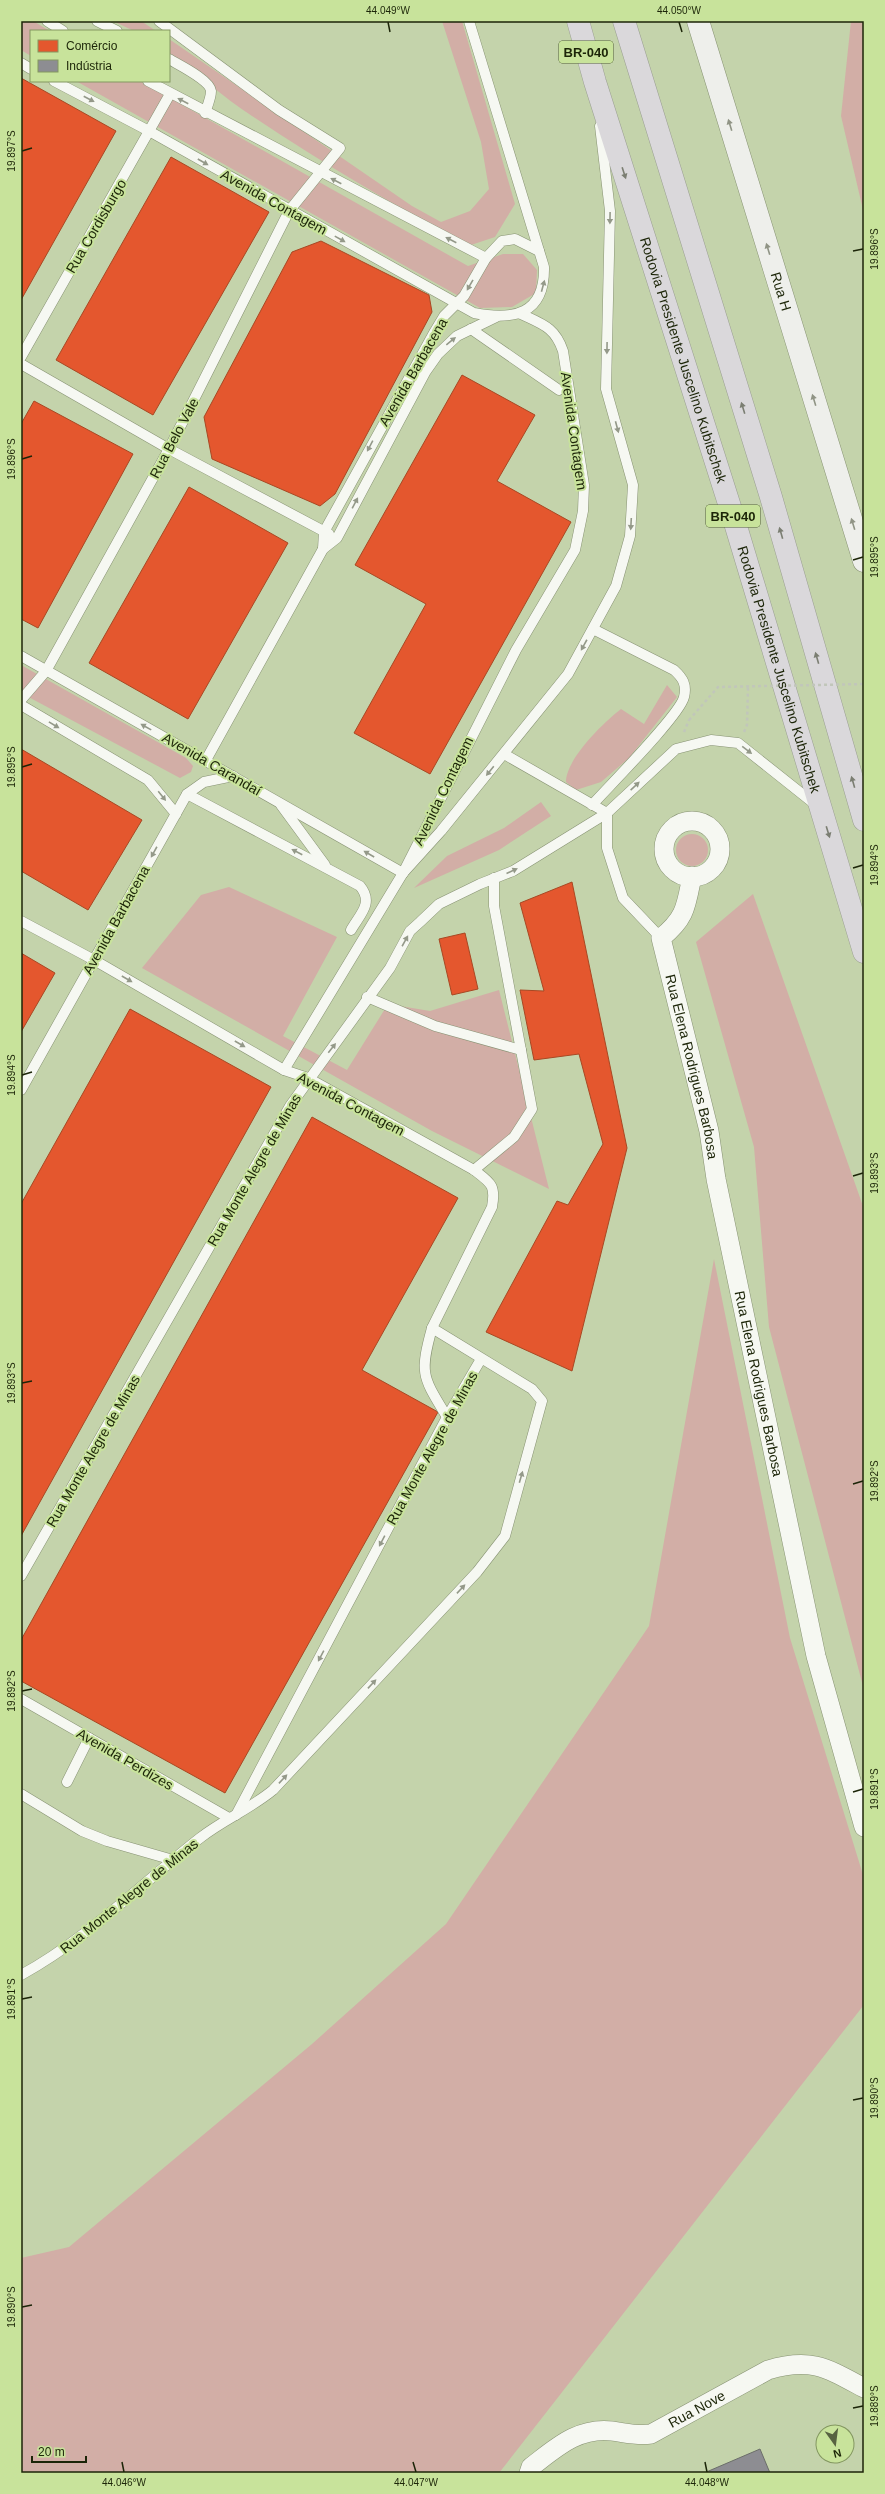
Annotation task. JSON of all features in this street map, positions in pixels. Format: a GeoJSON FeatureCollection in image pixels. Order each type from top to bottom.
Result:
{"type":"FeatureCollection","features":[{"type":"Feature","properties":{"kind":"highway","name":"Rodovia Presidente Juscelino Kubitschek"},"geometry":{"type":"LineString","coordinates":[[578,21],[595,82],[732,513],[864,952]]}},
{"type":"Feature","properties":{"kind":"highway","name":"BR-040"},"geometry":{"type":"LineString","coordinates":[[624,21],[771,497],[864,820]]}},
{"type":"Feature","properties":{"kind":"highway"},"geometry":{"type":"LineString","coordinates":[[628,21],[634,52]]}},
{"type":"Feature","properties":{"kind":"main road","name":"Rua H"},"geometry":{"type":"LineString","coordinates":[[698,21],[864,561]]}},
{"type":"Feature","properties":{"kind":"street"},"geometry":{"type":"LineString","coordinates":[[662,938],[674,928],[685,911],[692,876]]}},
{"type":"Feature","properties":{"kind":"street","name":"Rua Elena Rodrigues Barbosa"},"geometry":{"type":"LineString","coordinates":[[662,938],[709,1131],[716,1179],[816,1656],[864,1827]]}},
{"type":"Feature","properties":{"kind":"street","name":"Rua Nove"},"geometry":{"type":"LineString","coordinates":[[530,2470],[570,2437],[591,2431],[612,2431],[636,2436],[652,2434],[768,2370],[789,2364],[816,2365],[864,2388]]}},
{"type":"Feature","properties":{"kind":"lane"},"geometry":{"type":"LineString","coordinates":[[47,21],[62,30]]}},
{"type":"Feature","properties":{"kind":"lane"},"geometry":{"type":"LineString","coordinates":[[97,21],[115,30]]}},
{"type":"Feature","properties":{"kind":"lane","name":"Rua Belo Vale"},"geometry":{"type":"LineString","coordinates":[[21,700],[46,671],[169,449],[289,211],[340,148],[279,110],[159,21]]}},
{"type":"Feature","properties":{"kind":"lane"},"geometry":{"type":"LineString","coordinates":[[469,21],[544,266],[545,283],[539,299],[520,314]]}},
{"type":"Feature","properties":{"kind":"lane"},"geometry":{"type":"LineString","coordinates":[[170,60],[204,80],[209,87],[211,92],[205,113]]}},
{"type":"Feature","properties":{"kind":"lane"},"geometry":{"type":"LineString","coordinates":[[21,64],[30,68]]}},
{"type":"Feature","properties":{"kind":"lane","name":"Avenida Contagem"},"geometry":{"type":"LineString","coordinates":[[56,82],[149,131],[289,211],[474,313],[496,317],[520,314],[551,329],[559,340],[563,351],[584,485],[583,511],[575,550],[516,650],[403,873],[284,1070],[308,1078],[474,1170],[489,1182],[494,1192],[492,1207],[432,1328],[424,1357],[424,1374],[447,1418]]}},
{"type":"Feature","properties":{"kind":"lane"},"geometry":{"type":"LineString","coordinates":[[150,82],[319,173],[486,258]]}},
{"type":"Feature","properties":{"kind":"lane"},"geometry":{"type":"LineString","coordinates":[[403,873],[441,831],[568,674],[616,586],[630,536],[633,485],[606,389],[610,211],[595,82]]}},
{"type":"Feature","properties":{"kind":"lane","name":"Rua Cordisburgo"},"geometry":{"type":"LineString","coordinates":[[21,357],[170,94]]}},
{"type":"Feature","properties":{"kind":"lane","name":"Avenida Barbacena"},"geometry":{"type":"LineString","coordinates":[[324,549],[324,532],[415,363],[444,316],[464,296],[486,258],[502,241],[515,239],[539,251]]}},
{"type":"Feature","properties":{"kind":"lane","name":"Avenida Contagem"},"geometry":{"type":"LineString","coordinates":[[426,370],[446,344],[496,317]]}},
{"type":"Feature","properties":{"kind":"lane","name":"Avenida Contagem"},"geometry":{"type":"LineString","coordinates":[[472,329],[559,390]]}},
{"type":"Feature","properties":{"kind":"lane"},"geometry":{"type":"LineString","coordinates":[[21,364],[169,449],[337,538]]}},
{"type":"Feature","properties":{"kind":"lane","name":"Avenida Barbacena"},"geometry":{"type":"LineString","coordinates":[[206,760],[324,549],[337,538],[426,370]]}},
{"type":"Feature","properties":{"kind":"lane"},"geometry":{"type":"LineString","coordinates":[[592,805],[679,708],[685,687],[682,677],[674,670],[593,629]]}},
{"type":"Feature","properties":{"kind":"lane","name":"Avenida Carandaí"},"geometry":{"type":"LineString","coordinates":[[21,656],[403,873]]}},
{"type":"Feature","properties":{"kind":"lane"},"geometry":{"type":"LineString","coordinates":[[21,705],[148,780],[176,814]]}},
{"type":"Feature","properties":{"kind":"lane"},"geometry":{"type":"LineString","coordinates":[[504,754],[607,813],[676,749],[711,740],[738,743],[821,809]]}},
{"type":"Feature","properties":{"kind":"lane","name":"Avenida Barbacena"},"geometry":{"type":"LineString","coordinates":[[21,1090],[187,794],[204,782],[233,776]]}},
{"type":"Feature","properties":{"kind":"lane"},"geometry":{"type":"LineString","coordinates":[[187,794],[360,886],[367,895],[367,902],[351,930]]}},
{"type":"Feature","properties":{"kind":"lane"},"geometry":{"type":"LineString","coordinates":[[280,803],[302,836],[327,868]]}},
{"type":"Feature","properties":{"kind":"lane","name":"Rua Monte Alegre de Minas"},"geometry":{"type":"LineString","coordinates":[[21,1576],[290,1106],[308,1078],[335,1045],[367,997],[390,968],[410,932],[439,904],[494,878],[513,871],[607,813]]}},
{"type":"Feature","properties":{"kind":"lane","name":"Rua Elena Rodrigues Barbosa"},"geometry":{"type":"LineString","coordinates":[[607,813],[607,848],[624,898],[662,938]]}},
{"type":"Feature","properties":{"kind":"lane"},"geometry":{"type":"LineString","coordinates":[[474,1170],[514,1137],[532,1109],[494,906],[494,878]]}},
{"type":"Feature","properties":{"kind":"lane"},"geometry":{"type":"LineString","coordinates":[[21,921],[94,960],[284,1070]]}},
{"type":"Feature","properties":{"kind":"lane"},"geometry":{"type":"LineString","coordinates":[[367,997],[435,1026],[521,1050]]}},
{"type":"Feature","properties":{"kind":"lane"},"geometry":{"type":"LineString","coordinates":[[432,1328],[481,1359]]}},
{"type":"Feature","properties":{"kind":"lane","name":"Rua Monte Alegre de Minas"},"geometry":{"type":"LineString","coordinates":[[21,1974],[52,1958],[173,1860],[233,1817],[255,1805],[273,1790],[476,1572],[505,1536],[542,1402],[532,1389],[481,1359],[447,1418],[233,1817]]}},
{"type":"Feature","properties":{"kind":"lane","name":"Avenida Perdizes"},"geometry":{"type":"LineString","coordinates":[[21,1699],[233,1817]]}},
{"type":"Feature","properties":{"kind":"lane"},"geometry":{"type":"LineString","coordinates":[[67,1782],[89,1738]]}},
{"type":"Feature","properties":{"kind":"lane"},"geometry":{"type":"LineString","coordinates":[[21,1794],[82,1831],[107,1841],[173,1860]]}},
{"type":"Feature","properties":{"kind":"path"},"geometry":{"type":"LineString","coordinates":[[689,720],[718,687],[864,684]]}},
{"type":"Feature","properties":{"kind":"path"},"geometry":{"type":"LineString","coordinates":[[747,725],[748,686]]}},
{"type":"Feature","properties":{"kind":"shaded area"},"geometry":{"type":"Polygon","coordinates":[[[21,21],[33,21],[48,30],[30,30],[30,55],[21,50],[21,21]]]}},
{"type":"Feature","properties":{"kind":"shaded area"},"geometry":{"type":"Polygon","coordinates":[[[113,21],[141,21],[154,30],[132,30],[113,21]]]}},
{"type":"Feature","properties":{"kind":"shaded area"},"geometry":{"type":"Polygon","coordinates":[[[442,21],[462,21],[515,204],[495,237],[468,246],[332,167],[241,109],[170,56],[170,40],[412,206],[441,222],[470,211],[489,189],[481,142],[442,21]]]}},
{"type":"Feature","properties":{"kind":"shaded area"},"geometry":{"type":"Polygon","coordinates":[[[851,21],[864,21],[864,214],[841,116],[851,21]]]}},
{"type":"Feature","properties":{"kind":"shaded area"},"geometry":{"type":"Polygon","coordinates":[[[78,82],[142,82],[468,266],[503,254],[523,254],[537,270],[536,293],[512,307],[480,308],[78,82]]]}},
{"type":"Feature","properties":{"kind":"shaded area"},"geometry":{"type":"Polygon","coordinates":[[[21,665],[186,758],[193,766],[191,772],[180,778],[21,693],[21,665]]]}},
{"type":"Feature","properties":{"kind":"shaded area"},"geometry":{"type":"Polygon","coordinates":[[[667,685],[677,697],[629,758],[601,782],[576,790],[566,782],[572,763],[579,752],[605,723],[621,709],[644,724],[667,685]]]}},
{"type":"Feature","properties":{"kind":"shaded area"},"geometry":{"type":"Polygon","coordinates":[[[541,802],[551,816],[499,850],[414,888],[447,856],[504,828],[541,802]]]}},
{"type":"Feature","properties":{"kind":"shaded area"},"geometry":{"type":"Polygon","coordinates":[[[689,834],[695,834],[704,838],[708,850],[704,862],[695,866],[689,866],[680,862],[676,853],[676,847],[680,838],[689,834]]]}},
{"type":"Feature","properties":{"kind":"shaded area"},"geometry":{"type":"Polygon","coordinates":[[[229,887],[337,937],[283,1036],[347,1070],[388,1004],[430,1011],[499,990],[549,1189],[432,1131],[142,968],[201,895],[229,887]]]}},
{"type":"Feature","properties":{"kind":"shaded area"},"geometry":{"type":"Polygon","coordinates":[[[753,894],[864,1209],[864,1690],[769,1327],[754,1147],[696,942],[753,894]]]}},
{"type":"Feature","properties":{"kind":"shaded area"},"geometry":{"type":"Polygon","coordinates":[[[714,1259],[790,1638],[864,1878],[863,2006],[499,2473],[21,2473],[21,2258],[69,2247],[312,2044],[446,1924],[649,1626],[714,1259]]]}},
{"type":"Feature","properties":{"kind":"building: Comércio"},"geometry":{"type":"Polygon","coordinates":[[[21,78],[116,131],[21,300],[21,78]]]}},
{"type":"Feature","properties":{"kind":"building: Comércio"},"geometry":{"type":"Polygon","coordinates":[[[171,157],[269,212],[153,415],[56,360],[171,157]]]}},
{"type":"Feature","properties":{"kind":"building: Comércio"},"geometry":{"type":"Polygon","coordinates":[[[321,241],[429,295],[432,312],[335,494],[320,506],[212,459],[204,417],[292,252],[321,241]]]}},
{"type":"Feature","properties":{"kind":"building: Comércio"},"geometry":{"type":"Polygon","coordinates":[[[462,375],[535,415],[497,481],[571,522],[430,774],[354,733],[426,604],[355,565],[462,375]]]}},
{"type":"Feature","properties":{"kind":"building: Comércio"},"geometry":{"type":"Polygon","coordinates":[[[34,401],[133,454],[38,628],[21,619],[21,424],[34,401]]]}},
{"type":"Feature","properties":{"kind":"building: Comércio"},"geometry":{"type":"Polygon","coordinates":[[[189,487],[288,543],[188,719],[89,663],[189,487]]]}},
{"type":"Feature","properties":{"kind":"building: Comércio"},"geometry":{"type":"Polygon","coordinates":[[[21,749],[142,820],[88,910],[21,871],[21,749]]]}},
{"type":"Feature","properties":{"kind":"building: Comércio"},"geometry":{"type":"Polygon","coordinates":[[[572,882],[627,1148],[572,1371],[486,1332],[557,1201],[568,1205],[603,1144],[579,1054],[534,1060],[520,990],[544,991],[520,903],[572,882]]]}},
{"type":"Feature","properties":{"kind":"building: Comércio"},"geometry":{"type":"Polygon","coordinates":[[[465,933],[478,989],[452,995],[439,939],[465,933]]]}},
{"type":"Feature","properties":{"kind":"building: Comércio"},"geometry":{"type":"Polygon","coordinates":[[[21,953],[55,973],[21,1032],[21,953]]]}},
{"type":"Feature","properties":{"kind":"building: Comércio"},"geometry":{"type":"Polygon","coordinates":[[[130,1009],[271,1087],[21,1536],[21,1204],[130,1009]]]}},
{"type":"Feature","properties":{"kind":"building: Comércio"},"geometry":{"type":"Polygon","coordinates":[[[312,1117],[458,1198],[362,1370],[438,1412],[225,1793],[21,1681],[21,1640],[312,1117]]]}},
{"type":"Feature","properties":{"kind":"building: Indústria"},"geometry":{"type":"Polygon","coordinates":[[[760,2449],[770,2473],[704,2473],[760,2449]]]}}]}
